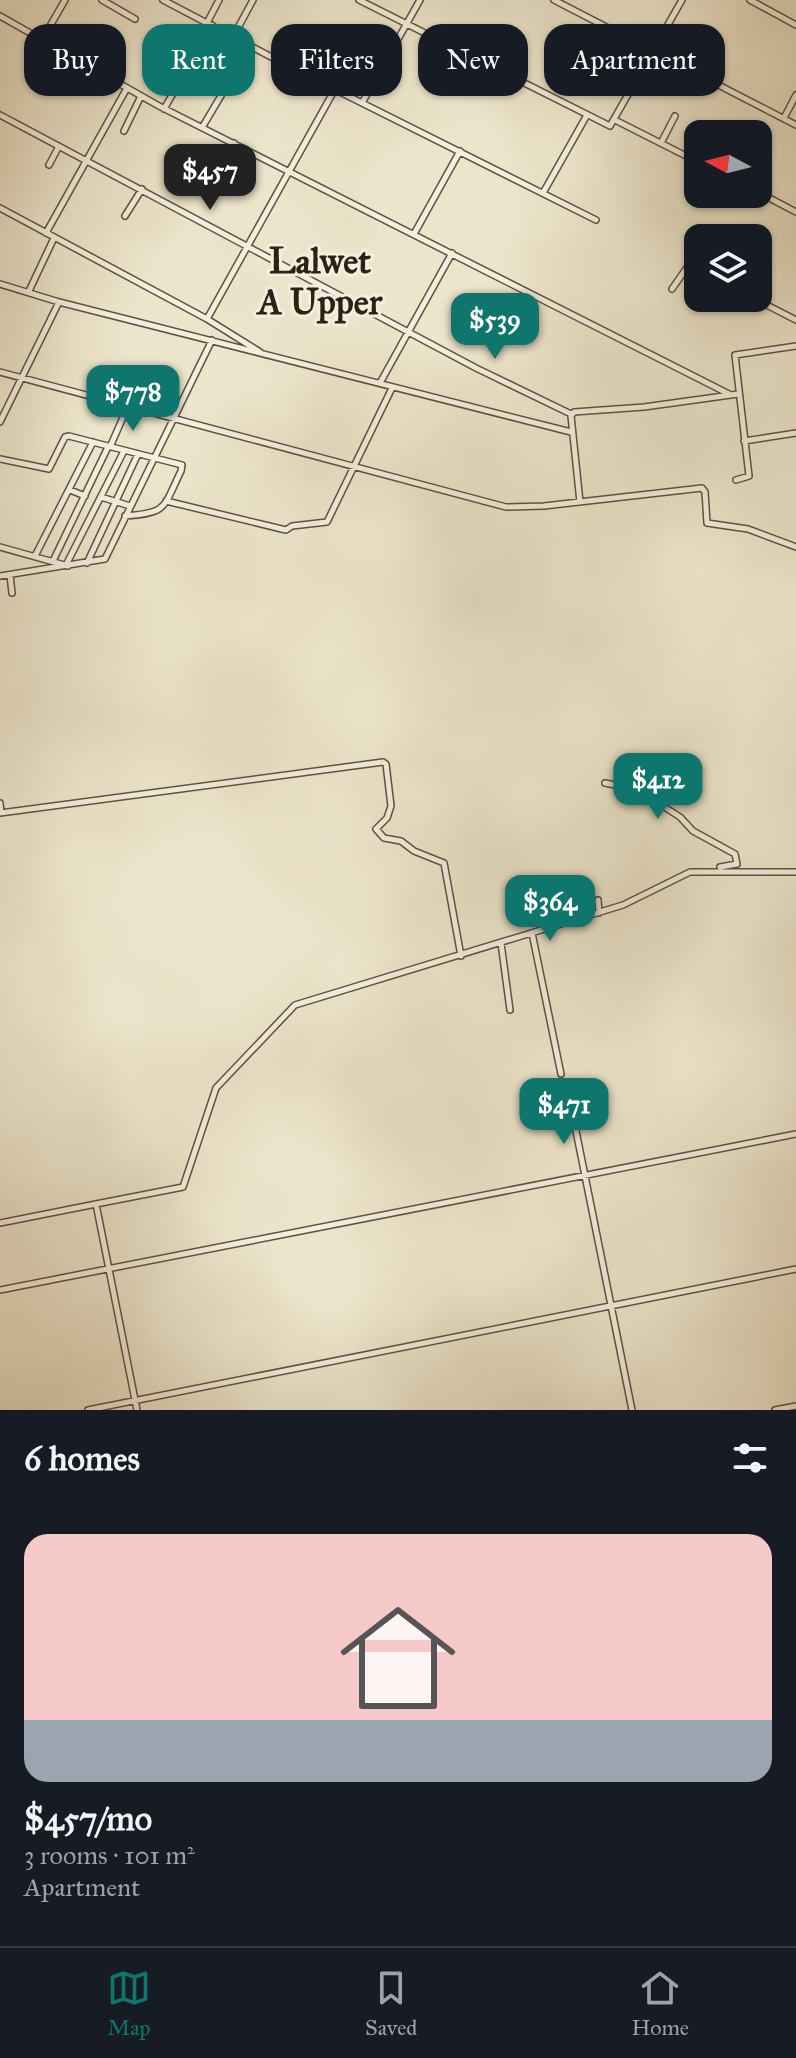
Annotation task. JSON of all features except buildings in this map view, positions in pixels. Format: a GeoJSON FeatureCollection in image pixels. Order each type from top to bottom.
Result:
{"type":"FeatureCollection","features":[{"type":"Feature","properties":{"kind":"street"},"geometry":{"type":"LineString","coordinates":[[51,24],[65,0]]}},
{"type":"Feature","properties":{"kind":"street"},"geometry":{"type":"LineString","coordinates":[[102,0],[135,19]]}},
{"type":"Feature","properties":{"kind":"street"},"geometry":{"type":"LineString","coordinates":[[163,0],[210,24],[219,0]]}},
{"type":"Feature","properties":{"kind":"street"},"geometry":{"type":"LineString","coordinates":[[240,24],[253,0]]}},
{"type":"Feature","properties":{"kind":"street"},"geometry":{"type":"LineString","coordinates":[[359,0],[608,126],[615,120],[628,96]]}},
{"type":"Feature","properties":{"kind":"street"},"geometry":{"type":"LineString","coordinates":[[362,103],[420,0]]}},
{"type":"Feature","properties":{"kind":"street"},"geometry":{"type":"LineString","coordinates":[[554,0],[600,24]]}},
{"type":"Feature","properties":{"kind":"street"},"geometry":{"type":"LineString","coordinates":[[668,24],[682,0]]}},
{"type":"Feature","properties":{"kind":"street"},"geometry":{"type":"LineString","coordinates":[[750,0],[796,25]]}},
{"type":"Feature","properties":{"kind":"street"},"geometry":{"type":"LineString","coordinates":[[0,16],[24,30]]}},
{"type":"Feature","properties":{"kind":"street"},"geometry":{"type":"LineString","coordinates":[[46,233],[127,88],[729,394]]}},
{"type":"Feature","properties":{"kind":"street"},"geometry":{"type":"LineString","coordinates":[[725,88],[796,125]]}},
{"type":"Feature","properties":{"kind":"street"},"geometry":{"type":"LineString","coordinates":[[784,118],[796,95]]}},
{"type":"Feature","properties":{"kind":"street"},"geometry":{"type":"LineString","coordinates":[[124,131],[141,96]]}},
{"type":"Feature","properties":{"kind":"street"},"geometry":{"type":"LineString","coordinates":[[164,109],[171,96]]}},
{"type":"Feature","properties":{"kind":"street"},"geometry":{"type":"LineString","coordinates":[[203,126],[221,96]]}},
{"type":"Feature","properties":{"kind":"street"},"geometry":{"type":"LineString","coordinates":[[207,319],[331,96]]}},
{"type":"Feature","properties":{"kind":"street"},"geometry":{"type":"LineString","coordinates":[[348,96],[596,220]]}},
{"type":"Feature","properties":{"kind":"street"},"geometry":{"type":"LineString","coordinates":[[0,115],[488,374],[571,414],[738,394]]}},
{"type":"Feature","properties":{"kind":"street"},"geometry":{"type":"LineString","coordinates":[[543,193],[587,115]]}},
{"type":"Feature","properties":{"kind":"street"},"geometry":{"type":"LineString","coordinates":[[661,143],[675,116]]}},
{"type":"Feature","properties":{"kind":"street"},"geometry":{"type":"LineString","coordinates":[[615,120],[684,155]]}},
{"type":"Feature","properties":{"kind":"street"},"geometry":{"type":"LineString","coordinates":[[213,181],[234,143]]}},
{"type":"Feature","properties":{"kind":"street"},"geometry":{"type":"LineString","coordinates":[[49,165],[59,146]]}},
{"type":"Feature","properties":{"kind":"street"},"geometry":{"type":"LineString","coordinates":[[414,234],[460,151]]}},
{"type":"Feature","properties":{"kind":"street"},"geometry":{"type":"LineString","coordinates":[[125,216],[142,189]]}},
{"type":"Feature","properties":{"kind":"street"},"geometry":{"type":"LineString","coordinates":[[772,199],[796,212]]}},
{"type":"Feature","properties":{"kind":"street"},"geometry":{"type":"LineString","coordinates":[[0,208],[207,319],[261,352]]}},
{"type":"Feature","properties":{"kind":"street"},"geometry":{"type":"LineString","coordinates":[[29,291],[54,238]]}},
{"type":"Feature","properties":{"kind":"street"},"geometry":{"type":"LineString","coordinates":[[380,383],[452,253]]}},
{"type":"Feature","properties":{"kind":"street"},"geometry":{"type":"LineString","coordinates":[[672,289],[684,271]]}},
{"type":"Feature","properties":{"kind":"street"},"geometry":{"type":"LineString","coordinates":[[0,284],[59,302],[571,432]]}},
{"type":"Feature","properties":{"kind":"street"},"geometry":{"type":"LineString","coordinates":[[0,422],[59,302]]}},
{"type":"Feature","properties":{"kind":"street"},"geometry":{"type":"LineString","coordinates":[[772,308],[796,320]]}},
{"type":"Feature","properties":{"kind":"street"},"geometry":{"type":"LineString","coordinates":[[0,576],[102,562],[107,557],[212,340]]}},
{"type":"Feature","properties":{"kind":"street"},"geometry":{"type":"LineString","coordinates":[[736,480],[749,476],[734,362],[736,354],[796,346]]}},
{"type":"Feature","properties":{"kind":"street"},"geometry":{"type":"LineString","coordinates":[[0,372],[506,507],[702,488],[705,492],[707,523],[748,529],[796,547]]}},
{"type":"Feature","properties":{"kind":"street"},"geometry":{"type":"LineString","coordinates":[[166,501],[286,530],[292,526],[330,520],[392,388]]}},
{"type":"Feature","properties":{"kind":"street"},"geometry":{"type":"LineString","coordinates":[[53,561],[128,406]]}},
{"type":"Feature","properties":{"kind":"street"},"geometry":{"type":"LineString","coordinates":[[571,414],[580,502]]}},
{"type":"Feature","properties":{"kind":"street"},"geometry":{"type":"LineString","coordinates":[[744,441],[796,433]]}},
{"type":"Feature","properties":{"kind":"street"},"geometry":{"type":"LineString","coordinates":[[0,459],[47,470],[65,437],[72,436],[183,466],[166,501],[154,514],[125,516]]}},
{"type":"Feature","properties":{"kind":"street"},"geometry":{"type":"LineString","coordinates":[[35,556],[93,442]]}},
{"type":"Feature","properties":{"kind":"street"},"geometry":{"type":"LineString","coordinates":[[68,566],[124,451]]}},
{"type":"Feature","properties":{"kind":"street"},"geometry":{"type":"LineString","coordinates":[[86,564],[138,454]]}},
{"type":"Feature","properties":{"kind":"street"},"geometry":{"type":"LineString","coordinates":[[70,490],[85,496]]}},
{"type":"Feature","properties":{"kind":"street"},"geometry":{"type":"LineString","coordinates":[[101,497],[130,506]]}},
{"type":"Feature","properties":{"kind":"street"},"geometry":{"type":"LineString","coordinates":[[0,547],[68,566]]}},
{"type":"Feature","properties":{"kind":"street"},"geometry":{"type":"LineString","coordinates":[[10,575],[12,593]]}},
{"type":"Feature","properties":{"kind":"street"},"geometry":{"type":"LineString","coordinates":[[0,803],[0,813],[227,784],[361,762],[383,762],[386,764],[391,806],[387,818],[376,829],[384,838],[401,841],[414,851],[444,863],[461,956]]}},
{"type":"Feature","properties":{"kind":"street"},"geometry":{"type":"LineString","coordinates":[[605,783],[644,794],[680,817],[693,831],[735,854],[737,864],[714,870]]}},
{"type":"Feature","properties":{"kind":"street"},"geometry":{"type":"LineString","coordinates":[[0,1223],[183,1187],[216,1088],[292,1007],[599,913],[636,900],[698,870],[796,872]]}},
{"type":"Feature","properties":{"kind":"street"},"geometry":{"type":"LineString","coordinates":[[598,900],[599,913]]}},
{"type":"Feature","properties":{"kind":"street"},"geometry":{"type":"LineString","coordinates":[[532,933],[561,1074]]}},
{"type":"Feature","properties":{"kind":"street"},"geometry":{"type":"LineString","coordinates":[[501,943],[510,1010]]}},
{"type":"Feature","properties":{"kind":"street"},"geometry":{"type":"LineString","coordinates":[[572,1111],[632,1410]]}},
{"type":"Feature","properties":{"kind":"street"},"geometry":{"type":"LineString","coordinates":[[0,1290],[796,1134]]}},
{"type":"Feature","properties":{"kind":"street"},"geometry":{"type":"LineString","coordinates":[[96,1204],[137,1410]]}},
{"type":"Feature","properties":{"kind":"street"},"geometry":{"type":"LineString","coordinates":[[88,1410],[796,1269]]}},
{"type":"Feature","properties":{"kind":"street"},"geometry":{"type":"LineString","coordinates":[[775,1410],[796,1406]]}},
{"type":"Feature","properties":{"kind":"district","name":"Lalwet A Upper"},"geometry":{"type":"Point","coordinates":[320,280]}}]}
